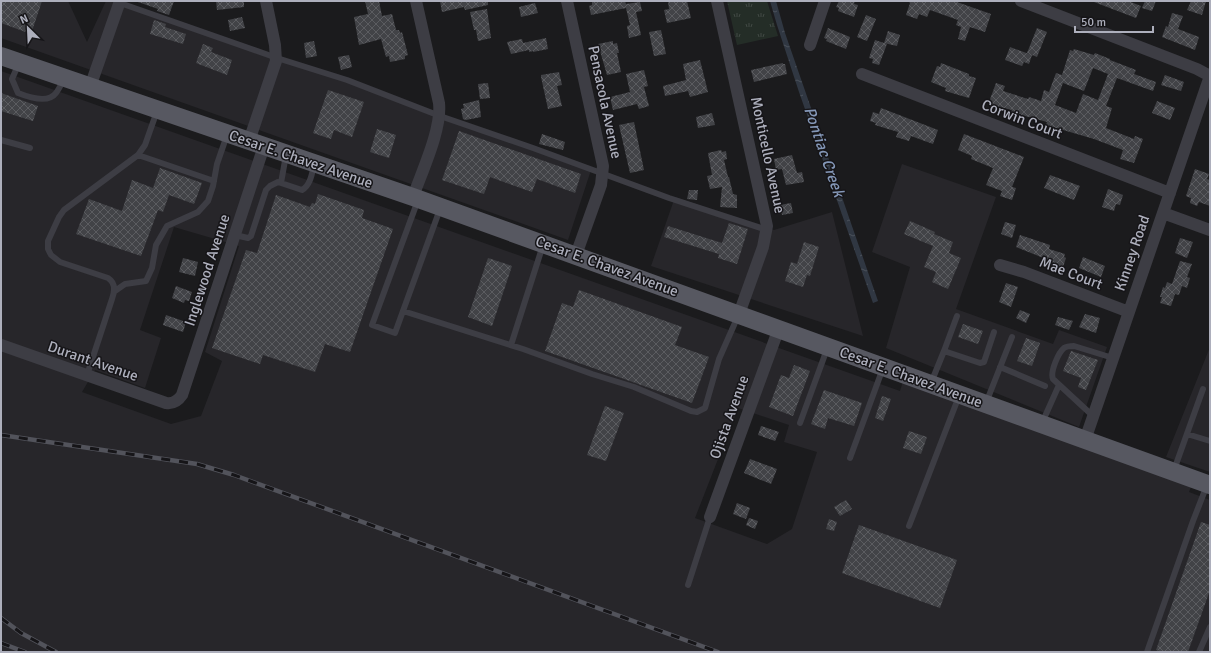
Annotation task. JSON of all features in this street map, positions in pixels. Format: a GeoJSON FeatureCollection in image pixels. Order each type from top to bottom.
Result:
{"type":"FeatureCollection","features":[{"type":"Feature","properties":{"kind":"main road","name":"Cesar E. Chavez Avenue"},"geometry":{"type":"LineString","coordinates":[[1,56],[416,198],[1209,484]]}},
{"type":"Feature","properties":{"kind":"street","name":"Inglewood Avenue"},"geometry":{"type":"LineString","coordinates":[[176,402],[182,395],[235,235],[276,66],[277,58],[275,45],[266,1]]}},
{"type":"Feature","properties":{"kind":"street"},"geometry":{"type":"LineString","coordinates":[[416,1],[439,103],[440,116],[416,198]]}},
{"type":"Feature","properties":{"kind":"street","name":"Pensacola Avenue"},"geometry":{"type":"LineString","coordinates":[[567,1],[602,159],[603,174],[601,185],[576,255]]}},
{"type":"Feature","properties":{"kind":"street","name":"Monticello Avenue"},"geometry":{"type":"LineString","coordinates":[[717,1],[767,222],[767,230],[763,247],[739,314]]}},
{"type":"Feature","properties":{"kind":"street"},"geometry":{"type":"LineString","coordinates":[[810,45],[825,1]]}},
{"type":"Feature","properties":{"kind":"street"},"geometry":{"type":"LineString","coordinates":[[1021,1],[1197,69],[1210,76]]}},
{"type":"Feature","properties":{"kind":"street"},"geometry":{"type":"LineString","coordinates":[[90,87],[120,2]]}},
{"type":"Feature","properties":{"kind":"street","name":"Corwin Court"},"geometry":{"type":"LineString","coordinates":[[862,74],[1170,193]]}},
{"type":"Feature","properties":{"kind":"street","name":"Kinney Road"},"geometry":{"type":"LineString","coordinates":[[1085,440],[1210,76]]}},
{"type":"Feature","properties":{"kind":"street"},"geometry":{"type":"LineString","coordinates":[[1163,213],[1210,230]]}},
{"type":"Feature","properties":{"kind":"street","name":"Mae Court"},"geometry":{"type":"LineString","coordinates":[[1000,266],[1024,272],[1129,312]]}},
{"type":"Feature","properties":{"kind":"street","name":"Ojista Avenue"},"geometry":{"type":"LineString","coordinates":[[710,517],[778,328]]}},
{"type":"Feature","properties":{"kind":"street","name":"Durant Avenue"},"geometry":{"type":"LineString","coordinates":[[1,345],[166,403],[176,402]]}},
{"type":"Feature","properties":{"kind":"lane"},"geometry":{"type":"LineString","coordinates":[[120,2],[277,58],[347,80],[440,116],[669,198],[767,230]]}},
{"type":"Feature","properties":{"kind":"lane"},"geometry":{"type":"LineString","coordinates":[[20,62],[12,79],[18,93],[30,97],[45,99],[56,94],[65,78]]}},
{"type":"Feature","properties":{"kind":"lane"},"geometry":{"type":"LineString","coordinates":[[87,375],[115,291],[113,284],[108,278],[60,262],[51,255],[48,249],[48,241],[59,217],[64,210],[138,155],[145,145],[157,109]]}},
{"type":"Feature","properties":{"kind":"lane"},"geometry":{"type":"LineString","coordinates":[[115,291],[125,284],[146,281],[152,268],[156,245],[167,226],[198,212],[208,201],[214,181],[216,164],[227,133]]}},
{"type":"Feature","properties":{"kind":"lane"},"geometry":{"type":"LineString","coordinates":[[1,140],[30,148]]}},
{"type":"Feature","properties":{"kind":"lane"},"geometry":{"type":"LineString","coordinates":[[281,183],[287,154]]}},
{"type":"Feature","properties":{"kind":"lane"},"geometry":{"type":"LineString","coordinates":[[138,155],[214,181]]}},
{"type":"Feature","properties":{"kind":"lane"},"geometry":{"type":"LineString","coordinates":[[235,235],[250,238],[252,236],[266,190],[274,183],[281,183],[302,190],[304,189],[308,186],[315,163]]}},
{"type":"Feature","properties":{"kind":"lane"},"geometry":{"type":"LineString","coordinates":[[416,198],[372,325],[395,333],[441,207]]}},
{"type":"Feature","properties":{"kind":"lane"},"geometry":{"type":"LineString","coordinates":[[511,345],[544,244]]}},
{"type":"Feature","properties":{"kind":"lane"},"geometry":{"type":"LineString","coordinates":[[402,311],[511,345],[592,374],[634,387],[691,411],[697,412],[705,408],[719,359],[739,314]]}},
{"type":"Feature","properties":{"kind":"lane"},"geometry":{"type":"LineString","coordinates":[[931,384],[957,316]]}},
{"type":"Feature","properties":{"kind":"lane"},"geometry":{"type":"LineString","coordinates":[[944,351],[980,363],[984,362],[994,332]]}},
{"type":"Feature","properties":{"kind":"lane"},"geometry":{"type":"LineString","coordinates":[[986,404],[1012,337]]}},
{"type":"Feature","properties":{"kind":"lane"},"geometry":{"type":"LineString","coordinates":[[1093,416],[1053,379],[1052,370],[1062,349],[1068,346],[1074,346],[1113,358]]}},
{"type":"Feature","properties":{"kind":"lane"},"geometry":{"type":"LineString","coordinates":[[800,423],[828,347]]}},
{"type":"Feature","properties":{"kind":"lane"},"geometry":{"type":"LineString","coordinates":[[850,458],[884,367]]}},
{"type":"Feature","properties":{"kind":"lane"},"geometry":{"type":"LineString","coordinates":[[1000,368],[1044,386]]}},
{"type":"Feature","properties":{"kind":"lane"},"geometry":{"type":"LineString","coordinates":[[1041,424],[1059,385]]}},
{"type":"Feature","properties":{"kind":"lane"},"geometry":{"type":"LineString","coordinates":[[1174,472],[1203,389]]}},
{"type":"Feature","properties":{"kind":"lane"},"geometry":{"type":"LineString","coordinates":[[908,526],[960,395]]}},
{"type":"Feature","properties":{"kind":"lane"},"geometry":{"type":"LineString","coordinates":[[1187,434],[1210,441]]}},
{"type":"Feature","properties":{"kind":"lane"},"geometry":{"type":"LineString","coordinates":[[1147,652],[1193,520],[1209,484]]}},
{"type":"Feature","properties":{"kind":"lane"},"geometry":{"type":"LineString","coordinates":[[688,585],[710,517]]}},
{"type":"Feature","properties":{"kind":"lane"},"geometry":{"type":"LineString","coordinates":[[1199,652],[1210,627]]}},
{"type":"Feature","properties":{"kind":"shaded area"},"geometry":{"type":"Polygon","coordinates":[[[1,1],[68,1],[87,42],[106,1],[118,1],[592,167],[568,240],[1,38],[1,1]]]}},
{"type":"Feature","properties":{"kind":"shaded area"},"geometry":{"type":"Polygon","coordinates":[[[1,71],[900,391],[905,375],[1194,479],[1189,492],[1210,500],[1210,652],[1,652],[1,71]],[[174,227],[140,330],[161,338],[145,388],[95,370],[82,392],[171,424],[201,416],[222,361],[205,352],[239,246],[174,227]],[[738,408],[695,518],[767,544],[792,529],[817,452],[784,442],[789,425],[738,408]]]}},
{"type":"Feature","properties":{"kind":"shaded area"},"geometry":{"type":"Polygon","coordinates":[[[902,164],[996,197],[956,309],[1053,344],[1059,330],[1107,347],[1079,427],[886,348],[910,267],[872,252],[902,164]]]}},
{"type":"Feature","properties":{"kind":"shaded area"},"geometry":{"type":"Polygon","coordinates":[[[675,197],[774,230],[832,212],[863,336],[651,266],[675,197]]]}},
{"type":"Feature","properties":{"kind":"shaded area"},"geometry":{"type":"Polygon","coordinates":[[[1210,347],[1210,472],[1166,457],[1210,347]]]}},
{"type":"Feature","properties":{"kind":"green space"},"geometry":{"type":"Polygon","coordinates":[[[727,1],[767,1],[778,36],[737,45],[727,1]]]}},
{"type":"Feature","properties":{"kind":"water","name":"Pontiac Creek"},"geometry":{"type":"Polygon","coordinates":[[[770,1],[776,1],[785,33],[878,301],[873,303],[799,92],[770,1]]]}},
{"type":"Feature","properties":{"kind":"building"},"geometry":{"type":"Polygon","coordinates":[[[1,1],[42,1],[31,34],[1,23],[1,1]]]}},
{"type":"Feature","properties":{"kind":"building"},"geometry":{"type":"Polygon","coordinates":[[[138,1],[174,1],[169,15],[157,11],[158,9],[138,1]]]}},
{"type":"Feature","properties":{"kind":"building"},"geometry":{"type":"Polygon","coordinates":[[[216,1],[244,1],[244,7],[217,10],[216,1]]]}},
{"type":"Feature","properties":{"kind":"building"},"geometry":{"type":"Polygon","coordinates":[[[365,1],[379,1],[382,16],[392,14],[396,30],[399,30],[400,33],[402,32],[408,55],[405,56],[405,59],[390,62],[389,56],[386,57],[381,39],[359,45],[354,17],[368,14],[365,1]]]}},
{"type":"Feature","properties":{"kind":"building"},"geometry":{"type":"Polygon","coordinates":[[[440,1],[488,1],[488,5],[465,10],[464,7],[442,12],[440,1]]]}},
{"type":"Feature","properties":{"kind":"building"},"geometry":{"type":"Polygon","coordinates":[[[592,1],[625,1],[626,4],[640,2],[642,11],[636,12],[641,35],[629,38],[627,26],[630,25],[626,8],[591,15],[589,6],[592,5],[592,1]]]}},
{"type":"Feature","properties":{"kind":"building"},"geometry":{"type":"Polygon","coordinates":[[[668,1],[687,1],[691,18],[667,23],[664,10],[669,9],[668,1]]]}},
{"type":"Feature","properties":{"kind":"building"},"geometry":{"type":"Polygon","coordinates":[[[839,1],[855,1],[854,4],[858,5],[854,17],[838,11],[839,8],[836,7],[839,1]]]}},
{"type":"Feature","properties":{"kind":"building"},"geometry":{"type":"Polygon","coordinates":[[[909,1],[954,1],[991,14],[985,32],[970,27],[965,41],[958,39],[961,27],[956,25],[958,20],[930,10],[927,17],[919,14],[917,19],[906,15],[910,3],[909,1]]]}},
{"type":"Feature","properties":{"kind":"building"},"geometry":{"type":"Polygon","coordinates":[[[1094,1],[1128,1],[1141,6],[1136,18],[1094,1]]]}},
{"type":"Feature","properties":{"kind":"building"},"geometry":{"type":"Polygon","coordinates":[[[1145,1],[1156,1],[1152,11],[1142,8],[1145,1]]]}},
{"type":"Feature","properties":{"kind":"building"},"geometry":{"type":"Polygon","coordinates":[[[1191,1],[1206,1],[1202,15],[1187,10],[1191,1]]]}},
{"type":"Feature","properties":{"kind":"building"},"geometry":{"type":"Polygon","coordinates":[[[535,3],[538,13],[521,17],[519,7],[535,3]]]}},
{"type":"Feature","properties":{"kind":"building"},"geometry":{"type":"Polygon","coordinates":[[[487,9],[491,38],[478,41],[470,12],[487,9]]]}},
{"type":"Feature","properties":{"kind":"building"},"geometry":{"type":"Polygon","coordinates":[[[1172,13],[1183,16],[1178,29],[1199,37],[1195,50],[1162,37],[1166,26],[1168,27],[1172,13]]]}},
{"type":"Feature","properties":{"kind":"building"},"geometry":{"type":"Polygon","coordinates":[[[866,15],[876,19],[867,41],[857,37],[866,15]]]}},
{"type":"Feature","properties":{"kind":"building"},"geometry":{"type":"Polygon","coordinates":[[[242,17],[245,28],[230,31],[228,20],[242,17]]]}},
{"type":"Feature","properties":{"kind":"building"},"geometry":{"type":"Polygon","coordinates":[[[154,20],[166,24],[165,27],[186,34],[183,44],[150,34],[154,20]]]}},
{"type":"Feature","properties":{"kind":"building"},"geometry":{"type":"Polygon","coordinates":[[[828,28],[850,37],[846,49],[826,41],[827,39],[824,38],[828,28]]]}},
{"type":"Feature","properties":{"kind":"building"},"geometry":{"type":"Polygon","coordinates":[[[1037,28],[1047,32],[1037,57],[1027,53],[1037,28]]]}},
{"type":"Feature","properties":{"kind":"building"},"geometry":{"type":"Polygon","coordinates":[[[661,30],[666,54],[654,56],[649,32],[661,30]]]}},
{"type":"Feature","properties":{"kind":"building"},"geometry":{"type":"Polygon","coordinates":[[[888,31],[900,35],[897,46],[884,43],[888,31]]]}},
{"type":"Feature","properties":{"kind":"building"},"geometry":{"type":"Polygon","coordinates":[[[546,38],[548,49],[533,52],[529,52],[529,50],[511,54],[507,42],[522,39],[523,43],[546,38]]]}},
{"type":"Feature","properties":{"kind":"building"},"geometry":{"type":"Polygon","coordinates":[[[875,40],[887,44],[879,65],[872,63],[873,59],[869,58],[875,40]]]}},
{"type":"Feature","properties":{"kind":"building"},"geometry":{"type":"Polygon","coordinates":[[[314,41],[317,56],[306,58],[304,43],[314,41]]]}},
{"type":"Feature","properties":{"kind":"building"},"geometry":{"type":"Polygon","coordinates":[[[613,41],[613,44],[617,43],[619,53],[617,53],[621,72],[607,75],[598,44],[613,41]]]}},
{"type":"Feature","properties":{"kind":"building"},"geometry":{"type":"Polygon","coordinates":[[[203,44],[213,48],[211,52],[232,60],[227,75],[196,63],[203,44]]]}},
{"type":"Feature","properties":{"kind":"building"},"geometry":{"type":"Polygon","coordinates":[[[1010,47],[1032,55],[1029,64],[1024,62],[1022,66],[1005,60],[1010,47]]]}},
{"type":"Feature","properties":{"kind":"building"},"geometry":{"type":"Polygon","coordinates":[[[1074,49],[1094,55],[1095,53],[1136,70],[1134,74],[1156,82],[1153,91],[1117,78],[1106,106],[1112,108],[1106,128],[1134,139],[1135,136],[1143,139],[1134,163],[1120,159],[1123,150],[1094,139],[1046,125],[1047,122],[1011,112],[1012,110],[990,105],[991,102],[989,102],[996,83],[1005,86],[1003,91],[1028,99],[1029,97],[1041,101],[1044,90],[1049,92],[1056,73],[1062,75],[1070,50],[1073,51],[1074,49]],[[1093,68],[1084,91],[1063,83],[1055,105],[1076,113],[1083,94],[1098,100],[1108,74],[1093,68]]]}},
{"type":"Feature","properties":{"kind":"building"},"geometry":{"type":"Polygon","coordinates":[[[349,55],[352,67],[341,70],[338,57],[349,55]]]}},
{"type":"Feature","properties":{"kind":"building"},"geometry":{"type":"Polygon","coordinates":[[[700,60],[708,92],[690,97],[688,91],[665,96],[663,86],[686,80],[683,64],[700,60]]]}},
{"type":"Feature","properties":{"kind":"building"},"geometry":{"type":"Polygon","coordinates":[[[783,63],[785,64],[787,74],[754,82],[751,70],[783,63]]]}},
{"type":"Feature","properties":{"kind":"building"},"geometry":{"type":"Polygon","coordinates":[[[941,63],[976,78],[969,98],[945,91],[946,88],[931,82],[937,66],[940,67],[941,63]]]}},
{"type":"Feature","properties":{"kind":"building"},"geometry":{"type":"Polygon","coordinates":[[[644,70],[648,86],[644,87],[649,106],[639,109],[637,104],[613,110],[610,97],[630,92],[626,74],[644,70]]]}},
{"type":"Feature","properties":{"kind":"building"},"geometry":{"type":"Polygon","coordinates":[[[559,72],[562,85],[557,86],[562,106],[548,109],[541,75],[559,72]]]}},
{"type":"Feature","properties":{"kind":"building"},"geometry":{"type":"Polygon","coordinates":[[[1165,75],[1184,82],[1181,91],[1161,85],[1165,75]]]}},
{"type":"Feature","properties":{"kind":"building"},"geometry":{"type":"Polygon","coordinates":[[[488,83],[490,98],[480,99],[478,84],[488,83]]]}},
{"type":"Feature","properties":{"kind":"building"},"geometry":{"type":"Polygon","coordinates":[[[328,90],[364,102],[352,137],[334,130],[331,139],[313,133],[328,90]]]}},
{"type":"Feature","properties":{"kind":"building"},"geometry":{"type":"Polygon","coordinates":[[[1,93],[38,106],[33,121],[1,111],[1,93]]]}},
{"type":"Feature","properties":{"kind":"building"},"geometry":{"type":"Polygon","coordinates":[[[479,100],[481,117],[466,120],[463,119],[461,109],[464,108],[463,104],[479,100]]]}},
{"type":"Feature","properties":{"kind":"building"},"geometry":{"type":"Polygon","coordinates":[[[1157,101],[1175,108],[1170,120],[1152,113],[1157,101]]]}},
{"type":"Feature","properties":{"kind":"building"},"geometry":{"type":"Polygon","coordinates":[[[881,108],[938,130],[933,144],[911,136],[909,141],[896,137],[898,132],[875,125],[876,123],[870,121],[873,112],[879,114],[881,108]]]}},
{"type":"Feature","properties":{"kind":"building"},"geometry":{"type":"Polygon","coordinates":[[[712,113],[715,125],[698,128],[696,117],[712,113]]]}},
{"type":"Feature","properties":{"kind":"building"},"geometry":{"type":"Polygon","coordinates":[[[634,122],[644,170],[630,173],[619,125],[634,122]]]}},
{"type":"Feature","properties":{"kind":"building"},"geometry":{"type":"Polygon","coordinates":[[[377,129],[396,135],[389,158],[370,152],[377,129]]]}},
{"type":"Feature","properties":{"kind":"building"},"geometry":{"type":"Polygon","coordinates":[[[459,131],[581,174],[575,193],[537,179],[532,192],[490,177],[484,194],[442,180],[459,131]]]}},
{"type":"Feature","properties":{"kind":"building"},"geometry":{"type":"Polygon","coordinates":[[[542,134],[565,142],[563,150],[539,144],[542,134]]]}},
{"type":"Feature","properties":{"kind":"building"},"geometry":{"type":"Polygon","coordinates":[[[964,134],[1024,157],[1012,187],[1016,188],[1012,200],[1000,196],[1002,191],[986,185],[993,168],[971,159],[972,156],[958,150],[964,134]]]}},
{"type":"Feature","properties":{"kind":"building"},"geometry":{"type":"Polygon","coordinates":[[[721,150],[722,152],[726,151],[727,159],[724,160],[733,194],[737,195],[737,208],[720,207],[722,187],[710,189],[707,176],[712,175],[708,153],[721,150]]]}},
{"type":"Feature","properties":{"kind":"building"},"geometry":{"type":"Polygon","coordinates":[[[792,155],[797,173],[802,172],[804,182],[786,185],[782,169],[776,170],[774,159],[792,155]]]}},
{"type":"Feature","properties":{"kind":"building"},"geometry":{"type":"Polygon","coordinates":[[[160,168],[202,183],[194,204],[169,195],[163,212],[158,210],[141,256],[76,234],[89,199],[122,211],[132,180],[153,188],[160,168]]]}},
{"type":"Feature","properties":{"kind":"building"},"geometry":{"type":"Polygon","coordinates":[[[1195,169],[1209,174],[1207,179],[1210,180],[1210,206],[1199,202],[1197,206],[1190,203],[1191,198],[1186,196],[1195,169]]]}},
{"type":"Feature","properties":{"kind":"building"},"geometry":{"type":"Polygon","coordinates":[[[1050,175],[1080,186],[1074,200],[1044,188],[1050,175]]]}},
{"type":"Feature","properties":{"kind":"building"},"geometry":{"type":"Polygon","coordinates":[[[1108,189],[1123,195],[1120,205],[1116,204],[1114,211],[1102,207],[1108,189]]]}},
{"type":"Feature","properties":{"kind":"building"},"geometry":{"type":"Polygon","coordinates":[[[689,190],[698,190],[697,200],[687,199],[689,190]]]}},
{"type":"Feature","properties":{"kind":"building"},"geometry":{"type":"Polygon","coordinates":[[[318,194],[364,210],[362,218],[393,229],[350,352],[325,344],[315,372],[263,355],[260,364],[212,348],[246,250],[257,253],[276,195],[310,207],[312,203],[315,204],[318,194]]]}},
{"type":"Feature","properties":{"kind":"building"},"geometry":{"type":"Polygon","coordinates":[[[791,203],[793,213],[782,215],[780,205],[791,203]]]}},
{"type":"Feature","properties":{"kind":"building"},"geometry":{"type":"Polygon","coordinates":[[[910,221],[953,242],[949,253],[961,258],[948,289],[932,282],[936,272],[924,267],[933,246],[904,234],[910,221]]]}},
{"type":"Feature","properties":{"kind":"building"},"geometry":{"type":"Polygon","coordinates":[[[1005,222],[1016,225],[1012,238],[1001,234],[1005,222]]]}},
{"type":"Feature","properties":{"kind":"building"},"geometry":{"type":"Polygon","coordinates":[[[729,223],[748,229],[737,264],[718,258],[719,254],[664,237],[668,226],[722,243],[729,223]]]}},
{"type":"Feature","properties":{"kind":"building"},"geometry":{"type":"Polygon","coordinates":[[[1020,235],[1050,245],[1049,249],[1065,254],[1064,257],[1066,258],[1062,270],[1050,265],[1051,261],[1016,247],[1020,235]]]}},
{"type":"Feature","properties":{"kind":"building"},"geometry":{"type":"Polygon","coordinates":[[[1180,238],[1193,242],[1187,258],[1175,253],[1180,238]]]}},
{"type":"Feature","properties":{"kind":"building"},"geometry":{"type":"Polygon","coordinates":[[[804,242],[819,247],[810,276],[807,275],[803,287],[785,281],[791,262],[797,264],[804,242]]]}},
{"type":"Feature","properties":{"kind":"building"},"geometry":{"type":"Polygon","coordinates":[[[1083,257],[1105,266],[1101,277],[1079,268],[1083,257]]]}},
{"type":"Feature","properties":{"kind":"building"},"geometry":{"type":"Polygon","coordinates":[[[183,258],[198,262],[195,276],[179,272],[183,258]]]}},
{"type":"Feature","properties":{"kind":"building"},"geometry":{"type":"Polygon","coordinates":[[[488,258],[512,266],[492,326],[468,317],[488,258]]]}},
{"type":"Feature","properties":{"kind":"building"},"geometry":{"type":"Polygon","coordinates":[[[1180,261],[1192,264],[1187,277],[1190,278],[1187,288],[1182,286],[1179,295],[1175,294],[1171,306],[1160,303],[1163,287],[1165,288],[1167,282],[1172,284],[1180,261]]]}},
{"type":"Feature","properties":{"kind":"building"},"geometry":{"type":"Polygon","coordinates":[[[1006,283],[1018,287],[1011,307],[999,302],[1006,283]]]}},
{"type":"Feature","properties":{"kind":"building"},"geometry":{"type":"Polygon","coordinates":[[[176,286],[192,292],[189,301],[185,300],[184,303],[172,298],[176,286]]]}},
{"type":"Feature","properties":{"kind":"building"},"geometry":{"type":"Polygon","coordinates":[[[579,290],[682,327],[675,345],[709,357],[692,403],[545,351],[562,303],[573,307],[579,290]]]}},
{"type":"Feature","properties":{"kind":"building"},"geometry":{"type":"Polygon","coordinates":[[[1020,310],[1030,314],[1026,323],[1016,318],[1020,310]]]}},
{"type":"Feature","properties":{"kind":"building"},"geometry":{"type":"Polygon","coordinates":[[[1085,314],[1100,318],[1096,333],[1079,327],[1085,314]]]}},
{"type":"Feature","properties":{"kind":"building"},"geometry":{"type":"Polygon","coordinates":[[[166,315],[186,322],[183,332],[163,325],[166,315]]]}},
{"type":"Feature","properties":{"kind":"building"},"geometry":{"type":"Polygon","coordinates":[[[1058,317],[1073,321],[1069,330],[1055,325],[1058,317]]]}},
{"type":"Feature","properties":{"kind":"building"},"geometry":{"type":"Polygon","coordinates":[[[963,324],[983,331],[978,344],[958,337],[963,324]]]}},
{"type":"Feature","properties":{"kind":"building"},"geometry":{"type":"Polygon","coordinates":[[[1026,338],[1040,343],[1032,366],[1017,361],[1026,338]]]}},
{"type":"Feature","properties":{"kind":"building"},"geometry":{"type":"Polygon","coordinates":[[[1071,351],[1098,360],[1086,390],[1078,387],[1081,378],[1063,371],[1071,351]]]}},
{"type":"Feature","properties":{"kind":"building"},"geometry":{"type":"Polygon","coordinates":[[[794,365],[810,371],[793,416],[769,407],[781,375],[789,378],[794,365]]]}},
{"type":"Feature","properties":{"kind":"building"},"geometry":{"type":"Polygon","coordinates":[[[824,390],[862,403],[854,426],[828,418],[825,429],[811,424],[824,390]]]}},
{"type":"Feature","properties":{"kind":"building"},"geometry":{"type":"Polygon","coordinates":[[[882,396],[891,399],[883,421],[875,418],[882,396]]]}},
{"type":"Feature","properties":{"kind":"building"},"geometry":{"type":"Polygon","coordinates":[[[605,406],[624,413],[606,461],[587,455],[605,406]]]}},
{"type":"Feature","properties":{"kind":"building"},"geometry":{"type":"Polygon","coordinates":[[[761,426],[779,432],[775,441],[758,435],[761,426]]]}},
{"type":"Feature","properties":{"kind":"building"},"geometry":{"type":"Polygon","coordinates":[[[909,431],[927,437],[921,454],[903,448],[909,431]]]}},
{"type":"Feature","properties":{"kind":"building"},"geometry":{"type":"Polygon","coordinates":[[[750,459],[777,469],[771,484],[744,473],[750,459]]]}},
{"type":"Feature","properties":{"kind":"building"},"geometry":{"type":"Polygon","coordinates":[[[846,500],[852,509],[840,516],[834,507],[846,500]]]}},
{"type":"Feature","properties":{"kind":"building"},"geometry":{"type":"Polygon","coordinates":[[[737,503],[750,508],[746,519],[733,514],[737,503]]]}},
{"type":"Feature","properties":{"kind":"building"},"geometry":{"type":"Polygon","coordinates":[[[749,518],[758,521],[755,529],[746,525],[749,518]]]}},
{"type":"Feature","properties":{"kind":"building"},"geometry":{"type":"Polygon","coordinates":[[[829,519],[837,522],[834,531],[826,529],[829,519]]]}},
{"type":"Feature","properties":{"kind":"building"},"geometry":{"type":"Polygon","coordinates":[[[1201,522],[1210,525],[1210,590],[1188,652],[1163,652],[1156,650],[1201,522]]]}},
{"type":"Feature","properties":{"kind":"building"},"geometry":{"type":"Polygon","coordinates":[[[859,525],[957,560],[940,608],[842,573],[859,525]]]}},
{"type":"Feature","properties":{"kind":"railway"},"geometry":{"type":"LineString","coordinates":[[1,435],[197,464],[234,475],[718,652]]}},
{"type":"Feature","properties":{"kind":"railway"},"geometry":{"type":"LineString","coordinates":[[1,618],[21,633],[56,652]]}},
{"type":"Feature","properties":{"kind":"railway"},"geometry":{"type":"LineString","coordinates":[[1,643],[25,652]]}}]}
